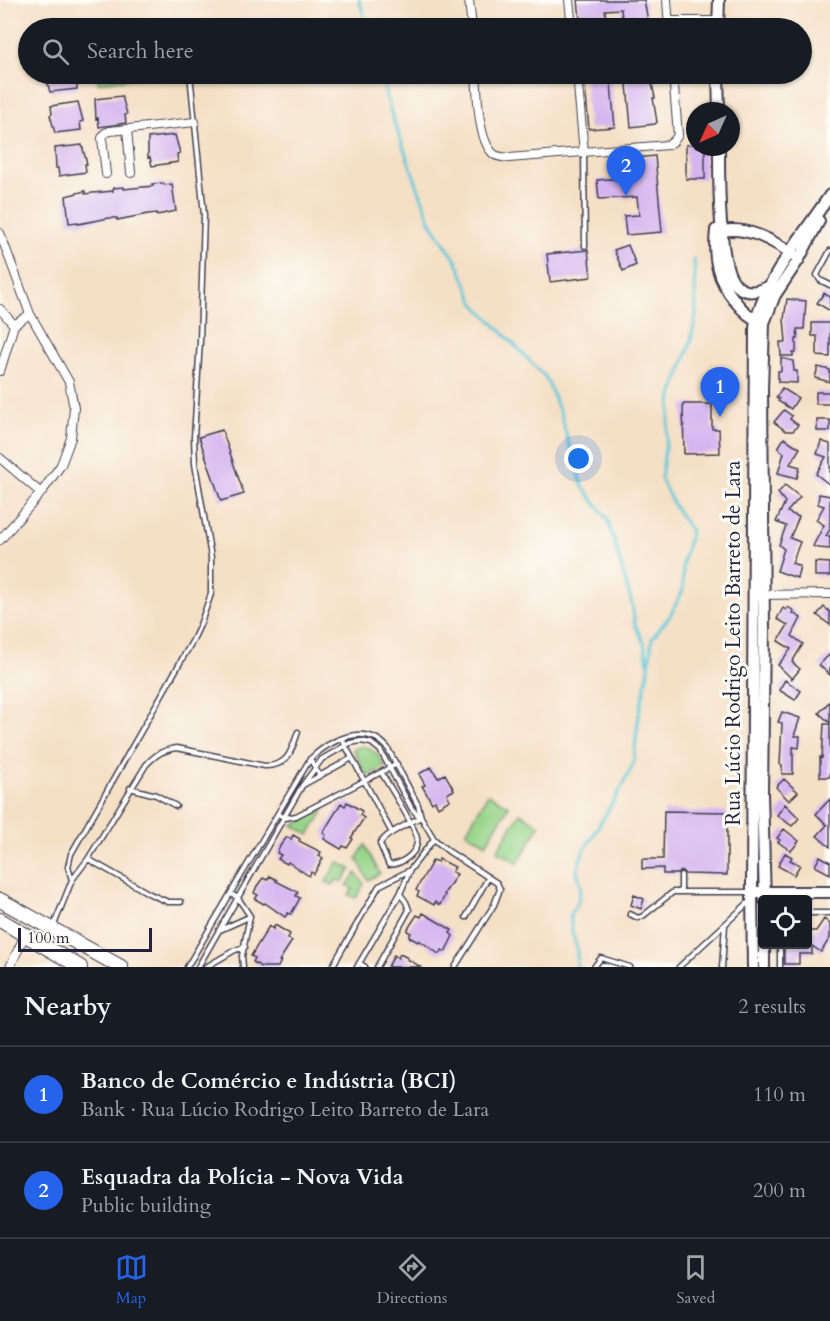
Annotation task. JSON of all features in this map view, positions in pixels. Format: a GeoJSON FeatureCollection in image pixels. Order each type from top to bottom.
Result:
{"type":"FeatureCollection","features":[{"type":"Feature","properties":{"kind":"highway"},"geometry":{"type":"LineString","coordinates":[[0,900],[121,967]]}},
{"type":"Feature","properties":{"kind":"highway"},"geometry":{"type":"LineString","coordinates":[[0,920],[80,967]]}},
{"type":"Feature","properties":{"kind":"street"},"geometry":{"type":"LineString","coordinates":[[469,0],[471,18]]}},
{"type":"Feature","properties":{"kind":"street"},"geometry":{"type":"LineString","coordinates":[[569,0],[571,18]]}},
{"type":"Feature","properties":{"kind":"street"},"geometry":{"type":"LineString","coordinates":[[667,0],[668,18]]}},
{"type":"Feature","properties":{"kind":"street"},"geometry":{"type":"LineString","coordinates":[[718,18],[719,0]]}},
{"type":"Feature","properties":{"kind":"street"},"geometry":{"type":"LineString","coordinates":[[477,84],[482,133],[487,145],[496,155],[509,158],[664,146],[675,141],[678,132],[674,84]]}},
{"type":"Feature","properties":{"kind":"street"},"geometry":{"type":"LineString","coordinates":[[577,84],[584,153]]}},
{"type":"Feature","properties":{"kind":"street"},"geometry":{"type":"LineString","coordinates":[[718,84],[719,102]]}},
{"type":"Feature","properties":{"kind":"street"},"geometry":{"type":"LineString","coordinates":[[106,174],[102,138],[105,133],[195,122]]}},
{"type":"Feature","properties":{"kind":"street"},"geometry":{"type":"LineString","coordinates":[[127,129],[131,172]]}},
{"type":"Feature","properties":{"kind":"street"},"geometry":{"type":"LineString","coordinates":[[719,156],[719,231],[715,258],[721,280],[741,309],[760,321]]}},
{"type":"Feature","properties":{"kind":"street"},"geometry":{"type":"LineString","coordinates":[[760,321],[830,195]]}},
{"type":"Feature","properties":{"kind":"street"},"geometry":{"type":"LineString","coordinates":[[760,321],[761,304],[771,285],[795,256],[830,201]]}},
{"type":"Feature","properties":{"kind":"street"},"geometry":{"type":"LineString","coordinates":[[719,231],[742,230],[768,239],[795,256]]}},
{"type":"Feature","properties":{"kind":"street"},"geometry":{"type":"LineString","coordinates":[[719,231],[728,272],[734,282],[750,291],[760,291],[771,285]]}},
{"type":"Feature","properties":{"kind":"street"},"geometry":{"type":"LineString","coordinates":[[0,233],[30,314],[69,382],[74,408],[67,452],[61,465],[41,493],[0,540]]}},
{"type":"Feature","properties":{"kind":"street"},"geometry":{"type":"LineString","coordinates":[[0,309],[14,325]]}},
{"type":"Feature","properties":{"kind":"street"},"geometry":{"type":"LineString","coordinates":[[0,371],[14,325],[30,314]]}},
{"type":"Feature","properties":{"kind":"street","name":"Rua Lúcio Rodrigo Leito Barreto de Lara"},"geometry":{"type":"LineString","coordinates":[[753,967],[752,895],[762,390],[760,321]]}},
{"type":"Feature","properties":{"kind":"street"},"geometry":{"type":"LineString","coordinates":[[0,458],[41,493]]}},
{"type":"Feature","properties":{"kind":"street"},"geometry":{"type":"LineString","coordinates":[[758,595],[830,594]]}},
{"type":"Feature","properties":{"kind":"street","name":"Rua Lúcio Rodrigo Leito Barreto de Lara"},"geometry":{"type":"LineString","coordinates":[[758,595],[765,895]]}},
{"type":"Feature","properties":{"kind":"street"},"geometry":{"type":"LineString","coordinates":[[781,895],[830,892]]}},
{"type":"Feature","properties":{"kind":"street"},"geometry":{"type":"LineString","coordinates":[[752,895],[758,895]]}},
{"type":"Feature","properties":{"kind":"street"},"geometry":{"type":"LineString","coordinates":[[10,967],[25,935]]}},
{"type":"Feature","properties":{"kind":"street"},"geometry":{"type":"LineString","coordinates":[[764,949],[764,967]]}},
{"type":"Feature","properties":{"kind":"lane"},"geometry":{"type":"LineString","coordinates":[[72,880],[68,867],[71,854],[173,671],[193,640],[211,594],[211,557],[195,464],[194,437],[204,215],[191,84]]}},
{"type":"Feature","properties":{"kind":"lane"},"geometry":{"type":"LineString","coordinates":[[584,153],[585,246]]}},
{"type":"Feature","properties":{"kind":"lane"},"geometry":{"type":"LineString","coordinates":[[830,251],[817,275],[820,280],[830,285]]}},
{"type":"Feature","properties":{"kind":"lane"},"geometry":{"type":"LineString","coordinates":[[52,930],[72,880],[88,859],[130,788],[155,754],[177,748],[274,766],[283,762],[289,755],[298,732]]}},
{"type":"Feature","properties":{"kind":"lane"},"geometry":{"type":"LineString","coordinates":[[187,967],[310,759],[317,752],[357,734],[372,736],[382,741],[387,747],[434,839],[497,883],[500,889],[455,967]]}},
{"type":"Feature","properties":{"kind":"lane"},"geometry":{"type":"LineString","coordinates":[[342,739],[392,833]]}},
{"type":"Feature","properties":{"kind":"lane"},"geometry":{"type":"LineString","coordinates":[[198,967],[302,786],[322,759],[345,746],[361,741],[371,743],[380,750],[411,809],[421,817]]}},
{"type":"Feature","properties":{"kind":"lane"},"geometry":{"type":"LineString","coordinates":[[302,786],[352,758]]}},
{"type":"Feature","properties":{"kind":"lane"},"geometry":{"type":"LineString","coordinates":[[310,759],[320,776]]}},
{"type":"Feature","properties":{"kind":"lane"},"geometry":{"type":"LineString","coordinates":[[278,814],[285,818],[296,816],[396,764]]}},
{"type":"Feature","properties":{"kind":"lane"},"geometry":{"type":"LineString","coordinates":[[381,772],[410,824],[417,837],[414,851],[410,856],[389,865],[380,844],[382,839],[410,824],[421,817]]}},
{"type":"Feature","properties":{"kind":"lane"},"geometry":{"type":"LineString","coordinates":[[130,788],[156,795],[176,806]]}},
{"type":"Feature","properties":{"kind":"lane"},"geometry":{"type":"LineString","coordinates":[[365,967],[358,965],[400,894],[410,870],[434,839]]}},
{"type":"Feature","properties":{"kind":"lane"},"geometry":{"type":"LineString","coordinates":[[88,859],[150,894],[168,902],[182,902]]}},
{"type":"Feature","properties":{"kind":"lane"},"geometry":{"type":"LineString","coordinates":[[332,967],[379,886],[410,870]]}},
{"type":"Feature","properties":{"kind":"lane"},"geometry":{"type":"LineString","coordinates":[[681,875],[681,892]]}},
{"type":"Feature","properties":{"kind":"lane"},"geometry":{"type":"LineString","coordinates":[[466,917],[488,878]]}},
{"type":"Feature","properties":{"kind":"lane"},"geometry":{"type":"LineString","coordinates":[[630,914],[638,918],[672,892],[752,895]]}},
{"type":"Feature","properties":{"kind":"lane"},"geometry":{"type":"LineString","coordinates":[[231,894],[238,898],[249,916],[243,967]]}},
{"type":"Feature","properties":{"kind":"lane"},"geometry":{"type":"LineString","coordinates":[[378,967],[409,910],[400,894]]}},
{"type":"Feature","properties":{"kind":"lane"},"geometry":{"type":"LineString","coordinates":[[679,967],[752,895]]}},
{"type":"Feature","properties":{"kind":"lane"},"geometry":{"type":"LineString","coordinates":[[812,913],[830,913]]}},
{"type":"Feature","properties":{"kind":"lane"},"geometry":{"type":"LineString","coordinates":[[219,930],[249,916]]}},
{"type":"Feature","properties":{"kind":"lane"},"geometry":{"type":"LineString","coordinates":[[722,967],[725,924]]}},
{"type":"Feature","properties":{"kind":"lane"},"geometry":{"type":"LineString","coordinates":[[206,967],[235,950],[245,947]]}},
{"type":"Feature","properties":{"kind":"lane"},"geometry":{"type":"LineString","coordinates":[[780,949],[780,967]]}},
{"type":"Feature","properties":{"kind":"lane"},"geometry":{"type":"LineString","coordinates":[[594,967],[601,958],[630,967]]}},
{"type":"Feature","properties":{"kind":"green space"},"geometry":{"type":"Polygon","coordinates":[[[362,746],[376,754],[385,767],[367,776],[353,749],[362,746]]]}},
{"type":"Feature","properties":{"kind":"green space"},"geometry":{"type":"Polygon","coordinates":[[[488,794],[509,806],[486,844],[466,832],[488,794]]]}},
{"type":"Feature","properties":{"kind":"green space"},"geometry":{"type":"Polygon","coordinates":[[[325,808],[309,835],[293,825],[325,808]]]}},
{"type":"Feature","properties":{"kind":"green space"},"geometry":{"type":"Polygon","coordinates":[[[520,813],[540,825],[518,863],[497,851],[520,813]]]}},
{"type":"Feature","properties":{"kind":"green space"},"geometry":{"type":"Polygon","coordinates":[[[365,845],[380,874],[368,880],[357,858],[365,845]]]}},
{"type":"Feature","properties":{"kind":"green space"},"geometry":{"type":"Polygon","coordinates":[[[338,862],[351,869],[342,882],[337,879],[333,885],[326,882],[338,862]]]}},
{"type":"Feature","properties":{"kind":"green space"},"geometry":{"type":"Polygon","coordinates":[[[356,873],[364,884],[356,898],[349,895],[353,889],[347,885],[356,873]]]}},
{"type":"Feature","properties":{"kind":"building"},"geometry":{"type":"Polygon","coordinates":[[[578,0],[644,0],[647,18],[622,18],[621,9],[605,10],[606,18],[580,18],[578,0]]]}},
{"type":"Feature","properties":{"kind":"building"},"geometry":{"type":"Polygon","coordinates":[[[48,84],[77,84],[77,89],[50,92],[48,84]]]}},
{"type":"Feature","properties":{"kind":"building"},"geometry":{"type":"Polygon","coordinates":[[[585,84],[611,84],[615,127],[589,129],[585,84]]]}},
{"type":"Feature","properties":{"kind":"building"},"geometry":{"type":"Polygon","coordinates":[[[627,84],[652,84],[657,122],[631,127],[627,84]]]}},
{"type":"Feature","properties":{"kind":"building"},"geometry":{"type":"Polygon","coordinates":[[[122,96],[127,114],[125,115],[126,123],[99,127],[98,118],[96,119],[95,99],[122,96]]]}},
{"type":"Feature","properties":{"kind":"building"},"geometry":{"type":"Polygon","coordinates":[[[78,102],[83,121],[80,122],[81,130],[55,133],[50,115],[52,114],[51,106],[78,102]]]}},
{"type":"Feature","properties":{"kind":"building"},"geometry":{"type":"Polygon","coordinates":[[[175,135],[180,153],[177,154],[178,162],[152,166],[150,157],[148,158],[148,138],[175,135]]]}},
{"type":"Feature","properties":{"kind":"building"},"geometry":{"type":"Polygon","coordinates":[[[82,145],[87,164],[85,164],[86,172],[59,176],[58,168],[56,168],[55,148],[82,145]]]}},
{"type":"Feature","properties":{"kind":"building"},"geometry":{"type":"Polygon","coordinates":[[[655,156],[662,232],[626,235],[624,216],[639,215],[637,197],[599,199],[597,180],[637,177],[635,158],[655,156]]]}},
{"type":"Feature","properties":{"kind":"building"},"geometry":{"type":"Polygon","coordinates":[[[686,156],[705,156],[705,179],[686,179],[686,156]]]}},
{"type":"Feature","properties":{"kind":"building"},"geometry":{"type":"Polygon","coordinates":[[[163,183],[164,185],[172,184],[176,211],[117,220],[117,218],[109,218],[78,224],[78,222],[69,223],[66,196],[85,191],[85,194],[113,191],[113,188],[124,187],[124,189],[163,183]]]}},
{"type":"Feature","properties":{"kind":"building"},"geometry":{"type":"Polygon","coordinates":[[[628,245],[636,265],[623,271],[614,250],[628,245]]]}},
{"type":"Feature","properties":{"kind":"building"},"geometry":{"type":"Polygon","coordinates":[[[588,250],[591,277],[550,282],[547,254],[588,250]]]}},
{"type":"Feature","properties":{"kind":"building"},"geometry":{"type":"Polygon","coordinates":[[[824,293],[830,297],[830,311],[817,303],[824,293]]]}},
{"type":"Feature","properties":{"kind":"building"},"geometry":{"type":"Polygon","coordinates":[[[787,299],[806,301],[804,329],[797,329],[796,353],[793,353],[793,356],[781,356],[780,342],[786,342],[784,319],[787,299]]]}},
{"type":"Feature","properties":{"kind":"building"},"geometry":{"type":"Polygon","coordinates":[[[812,323],[830,323],[830,357],[817,356],[817,336],[812,336],[812,323]]]}},
{"type":"Feature","properties":{"kind":"building"},"geometry":{"type":"Polygon","coordinates":[[[781,358],[793,361],[794,371],[797,371],[797,383],[778,382],[781,358]]]}},
{"type":"Feature","properties":{"kind":"building"},"geometry":{"type":"Polygon","coordinates":[[[818,367],[830,370],[830,382],[815,378],[818,367]]]}},
{"type":"Feature","properties":{"kind":"building"},"geometry":{"type":"Polygon","coordinates":[[[782,388],[798,398],[791,409],[776,398],[782,388]]]}},
{"type":"Feature","properties":{"kind":"building"},"geometry":{"type":"Polygon","coordinates":[[[816,392],[830,392],[830,404],[816,404],[816,392]]]}},
{"type":"Feature","properties":{"kind":"building"},"geometry":{"type":"Polygon","coordinates":[[[683,404],[712,404],[712,429],[719,429],[720,453],[684,454],[683,404]]]}},
{"type":"Feature","properties":{"kind":"building"},"geometry":{"type":"Polygon","coordinates":[[[784,410],[798,425],[793,431],[786,431],[774,422],[784,410]]]}},
{"type":"Feature","properties":{"kind":"building"},"geometry":{"type":"Polygon","coordinates":[[[817,420],[830,420],[830,431],[817,431],[817,420]]]}},
{"type":"Feature","properties":{"kind":"building"},"geometry":{"type":"Polygon","coordinates":[[[222,430],[244,494],[221,501],[199,437],[222,430]]]}},
{"type":"Feature","properties":{"kind":"building"},"geometry":{"type":"Polygon","coordinates":[[[784,438],[800,448],[790,464],[800,467],[797,478],[778,473],[784,453],[778,448],[784,438]]]}},
{"type":"Feature","properties":{"kind":"building"},"geometry":{"type":"Polygon","coordinates":[[[821,441],[830,444],[830,485],[816,474],[826,457],[817,454],[821,441]]]}},
{"type":"Feature","properties":{"kind":"building"},"geometry":{"type":"Polygon","coordinates":[[[785,485],[800,497],[787,512],[799,517],[790,538],[800,542],[792,563],[800,566],[797,578],[777,571],[784,549],[779,545],[786,526],[779,523],[780,521],[776,522],[785,502],[778,493],[785,485]]]}},
{"type":"Feature","properties":{"kind":"building"},"geometry":{"type":"Polygon","coordinates":[[[819,494],[830,496],[830,529],[826,536],[830,536],[830,549],[813,546],[824,525],[816,520],[824,506],[818,504],[819,494]]]}},
{"type":"Feature","properties":{"kind":"building"},"geometry":{"type":"Polygon","coordinates":[[[815,562],[830,563],[830,576],[815,576],[815,562]]]}},
{"type":"Feature","properties":{"kind":"building"},"geometry":{"type":"Polygon","coordinates":[[[788,607],[801,618],[792,636],[803,644],[792,662],[800,669],[792,679],[778,665],[791,649],[778,641],[788,625],[777,619],[783,608],[786,610],[788,607]]]}},
{"type":"Feature","properties":{"kind":"building"},"geometry":{"type":"Polygon","coordinates":[[[824,607],[830,612],[830,625],[817,615],[824,607]]]}},
{"type":"Feature","properties":{"kind":"building"},"geometry":{"type":"Polygon","coordinates":[[[830,654],[830,675],[819,665],[830,654]]]}},
{"type":"Feature","properties":{"kind":"building"},"geometry":{"type":"Polygon","coordinates":[[[785,680],[801,691],[795,700],[779,690],[785,680]]]}},
{"type":"Feature","properties":{"kind":"building"},"geometry":{"type":"Polygon","coordinates":[[[830,701],[830,723],[819,713],[830,701]]]}},
{"type":"Feature","properties":{"kind":"building"},"geometry":{"type":"Polygon","coordinates":[[[782,712],[800,718],[794,736],[800,736],[799,748],[793,747],[793,774],[782,774],[782,765],[780,765],[782,723],[778,722],[782,712]]]}},
{"type":"Feature","properties":{"kind":"building"},"geometry":{"type":"Polygon","coordinates":[[[824,724],[830,724],[830,777],[820,777],[824,724]]]}},
{"type":"Feature","properties":{"kind":"building"},"geometry":{"type":"Polygon","coordinates":[[[431,767],[438,778],[445,774],[454,790],[447,794],[450,800],[438,807],[435,801],[432,803],[422,786],[425,785],[419,774],[431,767]]]}},
{"type":"Feature","properties":{"kind":"building"},"geometry":{"type":"Polygon","coordinates":[[[784,779],[798,792],[789,801],[776,787],[784,779]]]}},
{"type":"Feature","properties":{"kind":"building"},"geometry":{"type":"Polygon","coordinates":[[[830,799],[830,847],[817,836],[827,825],[816,814],[830,799]]]}},
{"type":"Feature","properties":{"kind":"building"},"geometry":{"type":"Polygon","coordinates":[[[347,802],[362,811],[360,815],[364,818],[347,848],[343,846],[341,849],[324,839],[326,835],[323,833],[341,803],[345,806],[347,802]]]}},
{"type":"Feature","properties":{"kind":"building"},"geometry":{"type":"Polygon","coordinates":[[[785,804],[799,818],[792,826],[777,815],[785,804]]]}},
{"type":"Feature","properties":{"kind":"building"},"geometry":{"type":"Polygon","coordinates":[[[664,811],[727,812],[727,875],[685,874],[682,871],[677,874],[663,874],[663,868],[642,869],[642,859],[663,859],[664,811]]]}},
{"type":"Feature","properties":{"kind":"building"},"geometry":{"type":"Polygon","coordinates":[[[784,829],[799,841],[791,851],[778,842],[780,840],[777,838],[784,829]]]}},
{"type":"Feature","properties":{"kind":"building"},"geometry":{"type":"Polygon","coordinates":[[[293,835],[300,839],[299,841],[321,852],[319,856],[323,858],[314,874],[311,872],[309,876],[288,862],[287,864],[278,859],[281,855],[277,853],[280,846],[287,837],[291,839],[293,835]]]}},
{"type":"Feature","properties":{"kind":"building"},"geometry":{"type":"Polygon","coordinates":[[[785,853],[792,857],[790,860],[800,865],[794,875],[778,866],[785,853]]]}},
{"type":"Feature","properties":{"kind":"building"},"geometry":{"type":"Polygon","coordinates":[[[820,856],[830,862],[830,874],[815,866],[820,856]]]}},
{"type":"Feature","properties":{"kind":"building"},"geometry":{"type":"Polygon","coordinates":[[[439,859],[455,867],[452,872],[457,874],[440,905],[435,902],[434,905],[417,896],[419,892],[416,890],[433,860],[438,862],[439,859]]]}},
{"type":"Feature","properties":{"kind":"building"},"geometry":{"type":"Polygon","coordinates":[[[270,876],[298,892],[296,896],[300,898],[291,914],[288,913],[285,917],[255,899],[258,895],[254,893],[257,886],[263,878],[267,880],[270,876]]]}},
{"type":"Feature","properties":{"kind":"building"},"geometry":{"type":"Polygon","coordinates":[[[634,895],[644,899],[641,909],[631,905],[634,895]]]}},
{"type":"Feature","properties":{"kind":"building"},"geometry":{"type":"Polygon","coordinates":[[[423,913],[452,930],[450,933],[453,936],[445,952],[442,950],[439,954],[419,940],[418,942],[409,937],[411,933],[407,931],[411,924],[417,915],[421,917],[423,913]]]}},
{"type":"Feature","properties":{"kind":"building"},"geometry":{"type":"Polygon","coordinates":[[[824,919],[830,924],[830,938],[821,952],[812,946],[812,931],[816,931],[824,919]]]}},
{"type":"Feature","properties":{"kind":"building"},"geometry":{"type":"Polygon","coordinates":[[[275,925],[290,934],[288,938],[292,941],[279,961],[281,961],[278,967],[261,967],[253,962],[255,958],[251,956],[269,926],[273,929],[275,925]]]}},
{"type":"Feature","properties":{"kind":"building"},"geometry":{"type":"Polygon","coordinates":[[[784,949],[812,949],[812,954],[799,954],[799,964],[784,964],[784,949]]]}},
{"type":"Feature","properties":{"kind":"building"},"geometry":{"type":"Polygon","coordinates":[[[400,954],[421,967],[388,967],[394,955],[398,958],[400,954]]]}},
{"type":"Feature","properties":{"kind":"waterway"},"geometry":{"type":"LineString","coordinates":[[359,0],[365,18]]}},
{"type":"Feature","properties":{"kind":"waterway"},"geometry":{"type":"LineString","coordinates":[[383,84],[392,116],[431,223],[457,262],[475,304],[546,378],[561,415],[583,487],[608,520],[632,604],[635,625],[644,643],[648,663]]}},
{"type":"Feature","properties":{"kind":"waterway"},"geometry":{"type":"LineString","coordinates":[[577,967],[577,948],[570,915],[578,902],[581,887],[577,871],[582,854],[633,764],[652,638],[670,616],[683,590],[683,562],[691,531],[674,506],[661,479],[672,396],[690,344],[696,316],[694,259]]}},
{"type":"Feature","properties":{"kind":"place","name":"Esquadra da Polícia - Nova Vida"},"geometry":{"type":"Point","coordinates":[626,196]}},
{"type":"Feature","properties":{"kind":"place","name":"Banco de Comércio e Indústria (BCI)"},"geometry":{"type":"Point","coordinates":[720,417]}}]}
